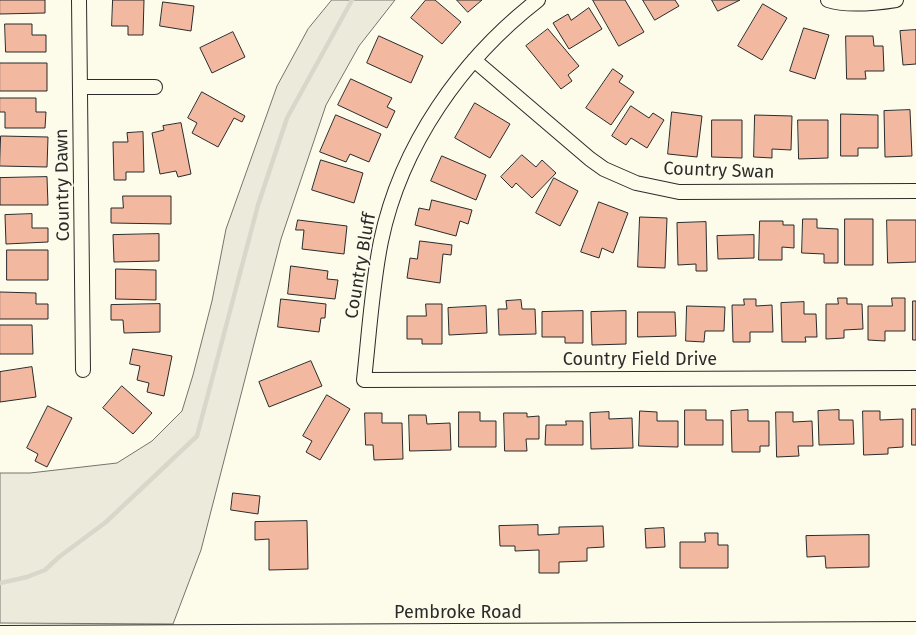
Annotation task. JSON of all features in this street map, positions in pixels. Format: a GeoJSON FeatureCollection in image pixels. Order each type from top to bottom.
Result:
{"type":"FeatureCollection","features":[{"type":"Feature","properties":{"kind":"street","name":"Country Dawn"},"geometry":{"type":"LineString","coordinates":[[79,0],[83,370]]}},
{"type":"Feature","properties":{"kind":"street","name":"Country Bluff"},"geometry":{"type":"LineString","coordinates":[[364,380],[382,240],[394,197],[411,156],[432,117],[457,80],[485,46],[538,0]]}},
{"type":"Feature","properties":{"kind":"street"},"geometry":{"type":"LineString","coordinates":[[828,0],[835,3],[896,0]]}},
{"type":"Feature","properties":{"kind":"street","name":"Country Swan"},"geometry":{"type":"LineString","coordinates":[[474,60],[590,159],[612,173],[636,183],[679,192],[916,191]]}},
{"type":"Feature","properties":{"kind":"street"},"geometry":{"type":"LineString","coordinates":[[80,87],[155,87]]}},
{"type":"Feature","properties":{"kind":"street","name":"Country Field Drive"},"geometry":{"type":"LineString","coordinates":[[364,380],[916,378]]}},
{"type":"Feature","properties":{"kind":"street","name":"Pembroke Road"},"geometry":{"type":"LineString","coordinates":[[0,633],[916,629]]}},
{"type":"Feature","properties":{"kind":"shaded area"},"geometry":{"type":"Polygon","coordinates":[[[332,0],[395,0],[359,46],[326,105],[281,239],[201,550],[173,624],[0,623],[0,473],[30,473],[117,463],[152,441],[182,411],[212,301],[226,229],[277,86],[308,29],[332,0]]]}},
{"type":"Feature","properties":{"kind":"building"},"geometry":{"type":"Polygon","coordinates":[[[0,0],[45,0],[45,13],[0,14],[0,0]]]}},
{"type":"Feature","properties":{"kind":"building"},"geometry":{"type":"Polygon","coordinates":[[[113,0],[144,0],[143,35],[128,35],[128,26],[112,26],[113,0]]]}},
{"type":"Feature","properties":{"kind":"building"},"geometry":{"type":"Polygon","coordinates":[[[426,0],[435,0],[461,22],[442,44],[411,18],[426,0]]]}},
{"type":"Feature","properties":{"kind":"building"},"geometry":{"type":"Polygon","coordinates":[[[457,0],[482,0],[468,12],[457,0]]]}},
{"type":"Feature","properties":{"kind":"building"},"geometry":{"type":"Polygon","coordinates":[[[593,0],[625,0],[644,32],[619,46],[593,0]]]}},
{"type":"Feature","properties":{"kind":"building"},"geometry":{"type":"Polygon","coordinates":[[[643,0],[675,0],[679,6],[655,20],[643,0]]]}},
{"type":"Feature","properties":{"kind":"building"},"geometry":{"type":"Polygon","coordinates":[[[712,0],[740,0],[718,11],[712,0]]]}},
{"type":"Feature","properties":{"kind":"building"},"geometry":{"type":"Polygon","coordinates":[[[163,2],[194,6],[191,31],[160,26],[163,2]]]}},
{"type":"Feature","properties":{"kind":"building"},"geometry":{"type":"Polygon","coordinates":[[[763,4],[787,18],[762,60],[738,46],[763,4]]]}},
{"type":"Feature","properties":{"kind":"building"},"geometry":{"type":"Polygon","coordinates":[[[589,8],[602,29],[569,49],[553,23],[568,14],[571,20],[589,8]]]}},
{"type":"Feature","properties":{"kind":"building"},"geometry":{"type":"Polygon","coordinates":[[[5,24],[32,24],[32,35],[46,35],[46,52],[6,52],[5,24]]]}},
{"type":"Feature","properties":{"kind":"building"},"geometry":{"type":"Polygon","coordinates":[[[804,28],[829,35],[815,79],[790,71],[804,28]]]}},
{"type":"Feature","properties":{"kind":"building"},"geometry":{"type":"Polygon","coordinates":[[[548,29],[579,66],[568,75],[572,81],[561,89],[526,46],[548,29]]]}},
{"type":"Feature","properties":{"kind":"building"},"geometry":{"type":"Polygon","coordinates":[[[916,30],[916,64],[903,65],[900,31],[916,30]]]}},
{"type":"Feature","properties":{"kind":"building"},"geometry":{"type":"Polygon","coordinates":[[[233,32],[245,57],[212,73],[200,48],[233,32]]]}},
{"type":"Feature","properties":{"kind":"building"},"geometry":{"type":"Polygon","coordinates":[[[379,36],[423,56],[411,83],[367,63],[379,36]]]}},
{"type":"Feature","properties":{"kind":"building"},"geometry":{"type":"Polygon","coordinates":[[[846,36],[873,36],[874,46],[883,46],[884,71],[865,71],[866,79],[847,79],[846,36]]]}},
{"type":"Feature","properties":{"kind":"building"},"geometry":{"type":"Polygon","coordinates":[[[0,63],[47,63],[47,91],[0,91],[0,63]]]}},
{"type":"Feature","properties":{"kind":"building"},"geometry":{"type":"Polygon","coordinates":[[[613,69],[623,76],[619,82],[634,92],[611,125],[586,108],[613,69]]]}},
{"type":"Feature","properties":{"kind":"building"},"geometry":{"type":"Polygon","coordinates":[[[351,79],[392,98],[387,107],[395,111],[387,128],[338,105],[351,79]]]}},
{"type":"Feature","properties":{"kind":"building"},"geometry":{"type":"Polygon","coordinates":[[[202,92],[245,116],[242,122],[234,118],[218,147],[192,133],[197,123],[188,118],[202,92]]]}},
{"type":"Feature","properties":{"kind":"building"},"geometry":{"type":"Polygon","coordinates":[[[0,98],[36,98],[36,112],[46,112],[45,128],[5,128],[5,112],[0,112],[0,98]]]}},
{"type":"Feature","properties":{"kind":"building"},"geometry":{"type":"Polygon","coordinates":[[[475,103],[510,124],[490,158],[455,138],[475,103]]]}},
{"type":"Feature","properties":{"kind":"building"},"geometry":{"type":"Polygon","coordinates":[[[631,106],[649,118],[653,113],[664,120],[647,148],[631,138],[626,145],[612,136],[631,106]]]}},
{"type":"Feature","properties":{"kind":"building"},"geometry":{"type":"Polygon","coordinates":[[[910,110],[912,156],[885,157],[884,111],[910,110]]]}},
{"type":"Feature","properties":{"kind":"building"},"geometry":{"type":"Polygon","coordinates":[[[672,112],[702,116],[697,157],[668,154],[672,112]]]}},
{"type":"Feature","properties":{"kind":"building"},"geometry":{"type":"Polygon","coordinates":[[[841,114],[878,115],[878,148],[858,148],[858,156],[841,156],[841,114]]]}},
{"type":"Feature","properties":{"kind":"building"},"geometry":{"type":"Polygon","coordinates":[[[336,115],[381,134],[369,162],[350,154],[346,162],[320,152],[336,115]]]}},
{"type":"Feature","properties":{"kind":"building"},"geometry":{"type":"Polygon","coordinates":[[[755,115],[792,116],[791,150],[772,149],[772,158],[754,157],[755,115]]]}},
{"type":"Feature","properties":{"kind":"building"},"geometry":{"type":"Polygon","coordinates":[[[712,120],[742,120],[742,158],[712,157],[712,120]]]}},
{"type":"Feature","properties":{"kind":"building"},"geometry":{"type":"Polygon","coordinates":[[[798,120],[828,120],[828,158],[799,159],[798,120]]]}},
{"type":"Feature","properties":{"kind":"building"},"geometry":{"type":"Polygon","coordinates":[[[181,123],[191,174],[178,177],[176,171],[160,174],[152,133],[164,130],[163,126],[181,123]]]}},
{"type":"Feature","properties":{"kind":"building"},"geometry":{"type":"Polygon","coordinates":[[[143,132],[144,172],[126,172],[126,180],[114,180],[113,142],[128,142],[127,133],[143,132]]]}},
{"type":"Feature","properties":{"kind":"building"},"geometry":{"type":"Polygon","coordinates":[[[1,136],[48,137],[47,167],[0,166],[1,136]]]}},
{"type":"Feature","properties":{"kind":"building"},"geometry":{"type":"Polygon","coordinates":[[[522,155],[536,167],[542,160],[556,173],[532,198],[516,183],[512,188],[501,177],[522,155]]]}},
{"type":"Feature","properties":{"kind":"building"},"geometry":{"type":"Polygon","coordinates":[[[442,156],[486,175],[476,200],[431,181],[442,156]]]}},
{"type":"Feature","properties":{"kind":"building"},"geometry":{"type":"Polygon","coordinates":[[[321,160],[363,173],[354,203],[312,190],[321,160]]]}},
{"type":"Feature","properties":{"kind":"building"},"geometry":{"type":"Polygon","coordinates":[[[47,177],[48,205],[0,205],[0,178],[47,177]]]}},
{"type":"Feature","properties":{"kind":"building"},"geometry":{"type":"Polygon","coordinates":[[[554,178],[578,191],[560,226],[536,213],[554,178]]]}},
{"type":"Feature","properties":{"kind":"building"},"geometry":{"type":"Polygon","coordinates":[[[123,196],[171,196],[171,224],[111,223],[111,208],[123,208],[123,196]]]}},
{"type":"Feature","properties":{"kind":"building"},"geometry":{"type":"Polygon","coordinates":[[[432,200],[472,210],[468,224],[460,221],[456,236],[415,225],[419,208],[429,210],[432,200]]]}},
{"type":"Feature","properties":{"kind":"building"},"geometry":{"type":"Polygon","coordinates":[[[599,202],[628,213],[613,253],[602,248],[599,258],[581,252],[599,202]]]}},
{"type":"Feature","properties":{"kind":"building"},"geometry":{"type":"Polygon","coordinates":[[[32,214],[32,228],[48,228],[48,242],[6,244],[5,215],[32,214]]]}},
{"type":"Feature","properties":{"kind":"building"},"geometry":{"type":"Polygon","coordinates":[[[640,217],[667,218],[665,268],[638,267],[640,217]]]}},
{"type":"Feature","properties":{"kind":"building"},"geometry":{"type":"Polygon","coordinates":[[[803,219],[817,219],[817,228],[838,229],[838,263],[824,263],[824,254],[802,253],[803,219]]]}},
{"type":"Feature","properties":{"kind":"building"},"geometry":{"type":"Polygon","coordinates":[[[845,219],[873,219],[873,265],[845,265],[845,219]]]}},
{"type":"Feature","properties":{"kind":"building"},"geometry":{"type":"Polygon","coordinates":[[[298,220],[347,226],[344,254],[302,249],[304,230],[296,230],[298,220]]]}},
{"type":"Feature","properties":{"kind":"building"},"geometry":{"type":"Polygon","coordinates":[[[887,220],[916,220],[916,262],[888,263],[887,220]]]}},
{"type":"Feature","properties":{"kind":"building"},"geometry":{"type":"Polygon","coordinates":[[[760,221],[783,221],[783,225],[794,225],[794,248],[782,247],[782,260],[759,260],[760,221]]]}},
{"type":"Feature","properties":{"kind":"building"},"geometry":{"type":"Polygon","coordinates":[[[706,222],[707,271],[696,271],[696,264],[678,265],[677,223],[706,222]]]}},
{"type":"Feature","properties":{"kind":"building"},"geometry":{"type":"Polygon","coordinates":[[[159,234],[159,261],[114,262],[113,235],[159,234]]]}},
{"type":"Feature","properties":{"kind":"building"},"geometry":{"type":"Polygon","coordinates":[[[754,235],[754,258],[718,259],[717,236],[754,235]]]}},
{"type":"Feature","properties":{"kind":"building"},"geometry":{"type":"Polygon","coordinates":[[[420,241],[452,245],[451,255],[443,254],[440,283],[407,278],[410,258],[417,259],[420,241]]]}},
{"type":"Feature","properties":{"kind":"building"},"geometry":{"type":"Polygon","coordinates":[[[7,250],[48,250],[48,280],[7,280],[7,250]]]}},
{"type":"Feature","properties":{"kind":"building"},"geometry":{"type":"Polygon","coordinates":[[[291,266],[328,271],[327,279],[338,280],[335,299],[288,294],[291,266]]]}},
{"type":"Feature","properties":{"kind":"building"},"geometry":{"type":"Polygon","coordinates":[[[116,269],[156,270],[156,300],[116,299],[116,269]]]}},
{"type":"Feature","properties":{"kind":"building"},"geometry":{"type":"Polygon","coordinates":[[[0,292],[36,293],[36,304],[48,304],[48,319],[0,319],[0,292]]]}},
{"type":"Feature","properties":{"kind":"building"},"geometry":{"type":"Polygon","coordinates":[[[838,298],[847,298],[847,304],[862,304],[863,329],[844,330],[844,338],[826,339],[826,304],[838,304],[838,298]]]}},
{"type":"Feature","properties":{"kind":"building"},"geometry":{"type":"Polygon","coordinates":[[[892,298],[905,298],[905,331],[885,331],[885,341],[868,340],[868,306],[892,306],[892,298]]]}},
{"type":"Feature","properties":{"kind":"building"},"geometry":{"type":"Polygon","coordinates":[[[281,299],[326,304],[325,318],[321,318],[319,332],[278,327],[281,299]]]}},
{"type":"Feature","properties":{"kind":"building"},"geometry":{"type":"Polygon","coordinates":[[[744,299],[756,299],[756,306],[772,305],[773,332],[750,332],[750,342],[733,342],[732,305],[744,305],[744,299]]]}},
{"type":"Feature","properties":{"kind":"building"},"geometry":{"type":"Polygon","coordinates":[[[521,300],[522,309],[535,309],[536,334],[499,335],[498,309],[507,309],[506,301],[521,300]]]}},
{"type":"Feature","properties":{"kind":"building"},"geometry":{"type":"Polygon","coordinates":[[[913,301],[916,301],[916,340],[913,340],[913,301]]]}},
{"type":"Feature","properties":{"kind":"building"},"geometry":{"type":"Polygon","coordinates":[[[804,302],[804,314],[816,314],[817,337],[805,337],[806,342],[782,342],[781,303],[804,302]]]}},
{"type":"Feature","properties":{"kind":"building"},"geometry":{"type":"Polygon","coordinates":[[[160,304],[160,332],[124,333],[123,320],[111,320],[111,305],[160,304]]]}},
{"type":"Feature","properties":{"kind":"building"},"geometry":{"type":"Polygon","coordinates":[[[426,304],[442,304],[442,344],[422,344],[422,339],[407,339],[407,316],[426,316],[426,304]]]}},
{"type":"Feature","properties":{"kind":"building"},"geometry":{"type":"Polygon","coordinates":[[[486,306],[487,333],[449,335],[448,308],[486,306]]]}},
{"type":"Feature","properties":{"kind":"building"},"geometry":{"type":"Polygon","coordinates":[[[687,306],[725,307],[724,331],[705,331],[704,342],[686,341],[687,306]]]}},
{"type":"Feature","properties":{"kind":"building"},"geometry":{"type":"Polygon","coordinates":[[[583,311],[583,343],[565,343],[565,337],[542,337],[542,312],[583,311]]]}},
{"type":"Feature","properties":{"kind":"building"},"geometry":{"type":"Polygon","coordinates":[[[626,311],[626,344],[592,345],[591,312],[626,311]]]}},
{"type":"Feature","properties":{"kind":"building"},"geometry":{"type":"Polygon","coordinates":[[[638,312],[675,312],[676,336],[638,337],[638,312]]]}},
{"type":"Feature","properties":{"kind":"building"},"geometry":{"type":"Polygon","coordinates":[[[0,325],[32,325],[33,354],[0,354],[0,325]]]}},
{"type":"Feature","properties":{"kind":"building"},"geometry":{"type":"Polygon","coordinates":[[[133,349],[172,356],[164,396],[147,392],[149,383],[137,380],[140,366],[130,364],[133,349]]]}},
{"type":"Feature","properties":{"kind":"building"},"geometry":{"type":"Polygon","coordinates":[[[311,361],[322,386],[269,407],[259,382],[311,361]]]}},
{"type":"Feature","properties":{"kind":"building"},"geometry":{"type":"Polygon","coordinates":[[[32,367],[36,397],[0,402],[0,372],[32,367]]]}},
{"type":"Feature","properties":{"kind":"building"},"geometry":{"type":"Polygon","coordinates":[[[122,386],[152,413],[133,434],[103,408],[122,386]]]}},
{"type":"Feature","properties":{"kind":"building"},"geometry":{"type":"Polygon","coordinates":[[[327,395],[350,409],[320,460],[306,452],[312,441],[303,436],[327,395]]]}},
{"type":"Feature","properties":{"kind":"building"},"geometry":{"type":"Polygon","coordinates":[[[48,406],[72,418],[47,467],[35,461],[38,454],[27,448],[48,406]]]}},
{"type":"Feature","properties":{"kind":"building"},"geometry":{"type":"Polygon","coordinates":[[[912,409],[916,409],[916,445],[912,445],[912,409]]]}},
{"type":"Feature","properties":{"kind":"building"},"geometry":{"type":"Polygon","coordinates":[[[685,410],[706,410],[706,420],[723,420],[723,445],[685,445],[685,410]]]}},
{"type":"Feature","properties":{"kind":"building"},"geometry":{"type":"Polygon","coordinates":[[[748,410],[748,421],[769,421],[769,446],[760,446],[760,452],[732,452],[731,411],[748,410]]]}},
{"type":"Feature","properties":{"kind":"building"},"geometry":{"type":"Polygon","coordinates":[[[839,410],[839,420],[853,420],[854,444],[819,445],[818,411],[839,410]]]}},
{"type":"Feature","properties":{"kind":"building"},"geometry":{"type":"Polygon","coordinates":[[[640,411],[657,412],[657,421],[678,421],[678,447],[639,446],[640,411]]]}},
{"type":"Feature","properties":{"kind":"building"},"geometry":{"type":"Polygon","coordinates":[[[863,411],[880,411],[880,420],[903,419],[903,447],[888,448],[888,454],[864,455],[863,411]]]}},
{"type":"Feature","properties":{"kind":"building"},"geometry":{"type":"Polygon","coordinates":[[[459,412],[480,412],[480,421],[496,421],[496,447],[459,447],[459,412]]]}},
{"type":"Feature","properties":{"kind":"building"},"geometry":{"type":"Polygon","coordinates":[[[609,412],[609,419],[632,418],[633,448],[591,449],[590,413],[609,412]]]}},
{"type":"Feature","properties":{"kind":"building"},"geometry":{"type":"Polygon","coordinates":[[[776,412],[793,412],[793,422],[812,421],[813,446],[798,446],[799,456],[777,457],[776,412]]]}},
{"type":"Feature","properties":{"kind":"building"},"geometry":{"type":"Polygon","coordinates":[[[365,413],[382,413],[382,423],[402,423],[403,459],[374,460],[373,445],[366,445],[365,413]]]}},
{"type":"Feature","properties":{"kind":"building"},"geometry":{"type":"Polygon","coordinates":[[[504,413],[527,413],[527,417],[539,416],[539,439],[526,439],[527,451],[505,451],[504,413]]]}},
{"type":"Feature","properties":{"kind":"building"},"geometry":{"type":"Polygon","coordinates":[[[409,415],[426,415],[427,424],[450,423],[451,450],[410,451],[409,415]]]}},
{"type":"Feature","properties":{"kind":"building"},"geometry":{"type":"Polygon","coordinates":[[[566,421],[583,421],[583,445],[545,445],[546,425],[566,425],[566,421]]]}},
{"type":"Feature","properties":{"kind":"building"},"geometry":{"type":"Polygon","coordinates":[[[233,493],[260,496],[258,514],[231,510],[233,493]]]}},
{"type":"Feature","properties":{"kind":"building"},"geometry":{"type":"Polygon","coordinates":[[[307,521],[308,569],[269,570],[269,539],[255,540],[255,522],[307,521]]]}},
{"type":"Feature","properties":{"kind":"building"},"geometry":{"type":"Polygon","coordinates":[[[538,525],[538,535],[559,534],[559,527],[603,526],[604,547],[587,548],[587,561],[559,562],[559,573],[539,573],[539,550],[515,551],[515,546],[500,546],[499,526],[538,525]]]}},
{"type":"Feature","properties":{"kind":"building"},"geometry":{"type":"Polygon","coordinates":[[[664,528],[665,547],[646,548],[645,529],[664,528]]]}},
{"type":"Feature","properties":{"kind":"building"},"geometry":{"type":"Polygon","coordinates":[[[705,533],[718,533],[718,545],[728,545],[728,568],[680,568],[680,542],[705,542],[705,533]]]}},
{"type":"Feature","properties":{"kind":"building"},"geometry":{"type":"Polygon","coordinates":[[[869,535],[869,567],[826,568],[825,556],[807,557],[806,536],[869,535]]]}},
{"type":"Feature","properties":{"kind":"waterway"},"geometry":{"type":"LineString","coordinates":[[0,583],[27,577],[45,570],[59,557],[106,522],[197,436],[258,205],[287,118],[352,0]]}}]}
